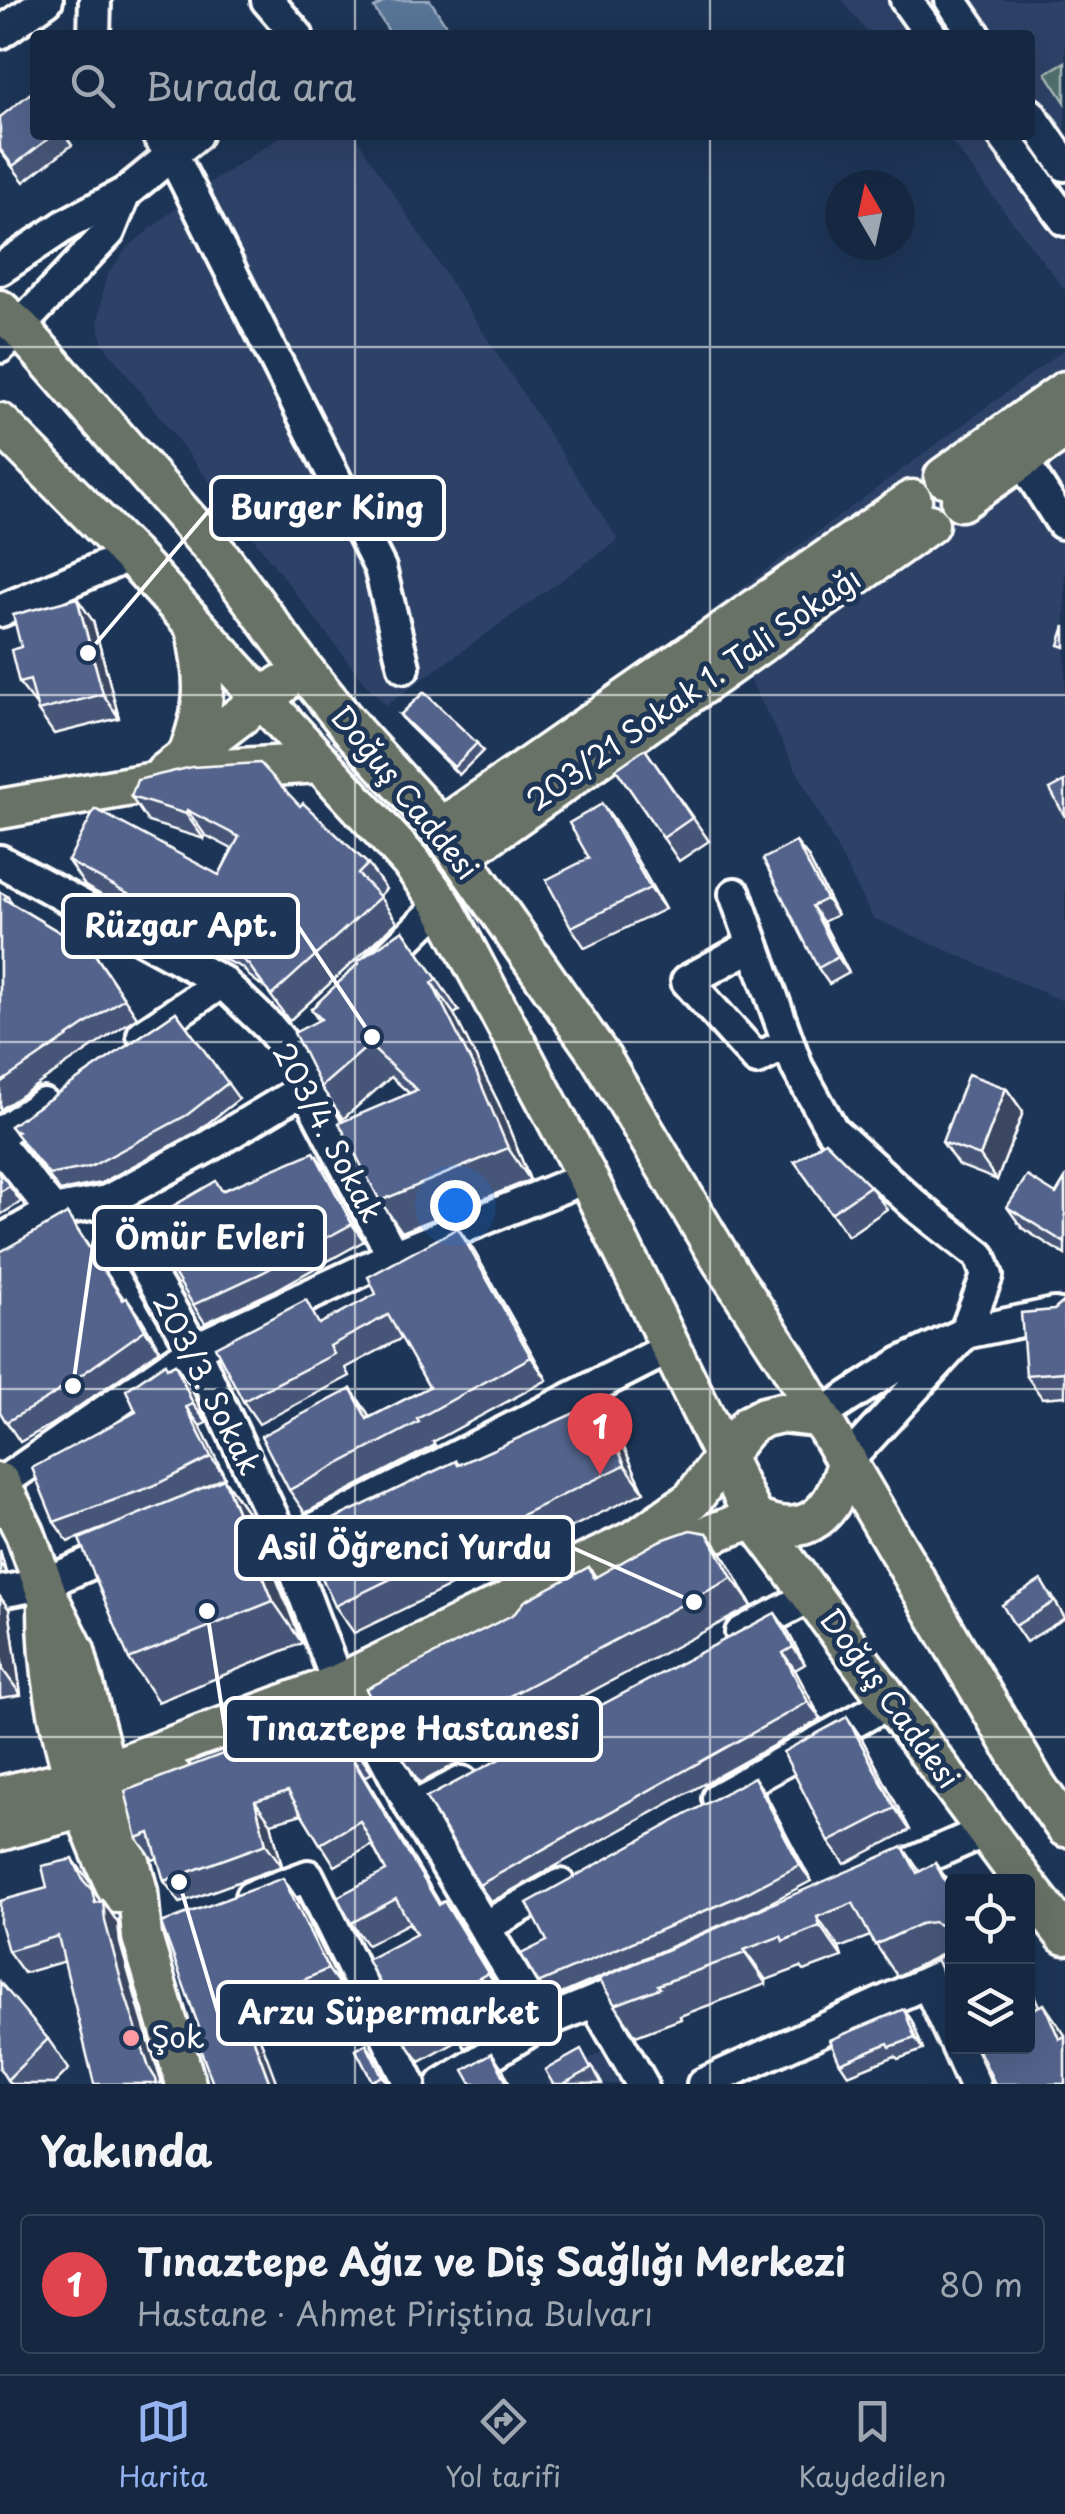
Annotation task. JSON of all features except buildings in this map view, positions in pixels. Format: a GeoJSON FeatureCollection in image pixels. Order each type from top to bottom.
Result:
{"type":"FeatureCollection","features":[{"type":"Feature","properties":{"kind":"main road","name":"Doğuş Caddesi"},"geometry":{"type":"LineString","coordinates":[[7,328],[222,559],[303,669],[451,842],[601,1058],[818,1417]]}},
{"type":"Feature","properties":{"kind":"main road","name":"Doğuş Caddesi"},"geometry":{"type":"LineString","coordinates":[[0,423],[132,555],[410,861],[442,904],[587,1177],[723,1458]]}},
{"type":"Feature","properties":{"kind":"main road"},"geometry":{"type":"LineString","coordinates":[[953,489],[1013,446],[1058,423]]}},
{"type":"Feature","properties":{"kind":"main road","name":"203/21 Sokak 1. Tali Sokağı"},"geometry":{"type":"LineString","coordinates":[[451,842],[920,512]]}},
{"type":"Feature","properties":{"kind":"main road"},"geometry":{"type":"LineString","coordinates":[[196,628],[206,688],[197,762]]}},
{"type":"Feature","properties":{"kind":"main road"},"geometry":{"type":"LineString","coordinates":[[0,809],[154,782],[197,762],[267,707],[303,669]]}},
{"type":"Feature","properties":{"kind":"main road"},"geometry":{"type":"LineString","coordinates":[[197,762],[321,763]]}},
{"type":"Feature","properties":{"kind":"main road"},"geometry":{"type":"LineString","coordinates":[[348,1695],[638,1538],[692,1500],[749,1425],[764,1416],[781,1412],[818,1417],[1035,1784],[1065,1827]]}},
{"type":"Feature","properties":{"kind":"main road"},"geometry":{"type":"LineString","coordinates":[[723,1458],[754,1518],[770,1526],[789,1528],[822,1514],[834,1500],[847,1462]]}},
{"type":"Feature","properties":{"kind":"main road"},"geometry":{"type":"LineString","coordinates":[[0,1484],[25,1533],[46,1590],[48,1653],[94,1789],[90,1832],[142,1937],[186,2084]]}},
{"type":"Feature","properties":{"kind":"main road","name":"Doğuş Caddesi"},"geometry":{"type":"LineString","coordinates":[[754,1518],[1018,1874]]}},
{"type":"Feature","properties":{"kind":"main road"},"geometry":{"type":"LineString","coordinates":[[0,1831],[94,1789],[348,1695],[664,1550],[754,1518]]}},
{"type":"Feature","properties":{"kind":"main road"},"geometry":{"type":"LineString","coordinates":[[0,1796],[94,1789]]}},
{"type":"Feature","properties":{"kind":"main road","name":"Doğuş Caddesi"},"geometry":{"type":"LineString","coordinates":[[1035,1902],[1048,1928]]}},
{"type":"Feature","properties":{"kind":"street"},"geometry":{"type":"LineString","coordinates":[[0,33],[47,0]]}},
{"type":"Feature","properties":{"kind":"street"},"geometry":{"type":"LineString","coordinates":[[94,30],[95,0]]}},
{"type":"Feature","properties":{"kind":"street"},"geometry":{"type":"LineString","coordinates":[[267,0],[292,30]]}},
{"type":"Feature","properties":{"kind":"street"},"geometry":{"type":"LineString","coordinates":[[906,0],[927,30]]}},
{"type":"Feature","properties":{"kind":"street"},"geometry":{"type":"LineString","coordinates":[[951,0],[972,30]]}},
{"type":"Feature","properties":{"kind":"street"},"geometry":{"type":"LineString","coordinates":[[0,33],[30,36]]}},
{"type":"Feature","properties":{"kind":"street"},"geometry":{"type":"LineString","coordinates":[[1035,121],[1065,165]]}},
{"type":"Feature","properties":{"kind":"street"},"geometry":{"type":"LineString","coordinates":[[1007,140],[1065,220]]}},
{"type":"Feature","properties":{"kind":"street"},"geometry":{"type":"LineString","coordinates":[[7,328],[109,232],[125,193],[166,146],[380,568],[404,667]]}},
{"type":"Feature","properties":{"kind":"street"},"geometry":{"type":"LineString","coordinates":[[0,269],[67,224],[125,193]]}},
{"type":"Feature","properties":{"kind":"street"},"geometry":{"type":"LineString","coordinates":[[1013,446],[1062,524]]}},
{"type":"Feature","properties":{"kind":"street"},"geometry":{"type":"LineString","coordinates":[[0,611],[132,555]]}},
{"type":"Feature","properties":{"kind":"street","name":"203/4. Sokak"},"geometry":{"type":"LineString","coordinates":[[0,861],[222,982],[269,1027],[291,1053],[305,1088],[392,1256]]}},
{"type":"Feature","properties":{"kind":"street"},"geometry":{"type":"LineString","coordinates":[[735,894],[797,1067],[832,1130],[916,1206],[980,1256],[987,1276],[965,1334],[847,1462]]}},
{"type":"Feature","properties":{"kind":"street"},"geometry":{"type":"LineString","coordinates":[[360,985],[442,904]]}},
{"type":"Feature","properties":{"kind":"street"},"geometry":{"type":"LineString","coordinates":[[753,944],[687,981],[757,1059],[788,1043]]}},
{"type":"Feature","properties":{"kind":"street"},"geometry":{"type":"LineString","coordinates":[[126,1046],[222,982]]}},
{"type":"Feature","properties":{"kind":"street"},"geometry":{"type":"LineString","coordinates":[[291,1053],[318,1026]]}},
{"type":"Feature","properties":{"kind":"street"},"geometry":{"type":"LineString","coordinates":[[0,1241],[53,1211],[107,1201],[305,1088]]}},
{"type":"Feature","properties":{"kind":"street"},"geometry":{"type":"LineString","coordinates":[[0,1133],[63,1090]]}},
{"type":"Feature","properties":{"kind":"street"},"geometry":{"type":"LineString","coordinates":[[0,1146],[53,1211]]}},
{"type":"Feature","properties":{"kind":"street"},"geometry":{"type":"LineString","coordinates":[[0,1484],[194,1350],[392,1256],[587,1177]]}},
{"type":"Feature","properties":{"kind":"street","name":"203/3. Sokak"},"geometry":{"type":"LineString","coordinates":[[107,1201],[194,1350],[252,1495],[285,1544],[348,1695],[542,2023]]}},
{"type":"Feature","properties":{"kind":"street"},"geometry":{"type":"LineString","coordinates":[[818,1417],[902,1363],[965,1334],[1054,1314],[1065,1316]]}},
{"type":"Feature","properties":{"kind":"street"},"geometry":{"type":"LineString","coordinates":[[285,1544],[670,1348]]}},
{"type":"Feature","properties":{"kind":"street"},"geometry":{"type":"LineString","coordinates":[[0,1592],[46,1590],[152,1538]]}},
{"type":"Feature","properties":{"kind":"street"},"geometry":{"type":"LineString","coordinates":[[709,1650],[814,1595]]}},
{"type":"Feature","properties":{"kind":"street"},"geometry":{"type":"LineString","coordinates":[[691,1813],[890,1702]]}},
{"type":"Feature","properties":{"kind":"street"},"geometry":{"type":"LineString","coordinates":[[412,1808],[482,1771]]}},
{"type":"Feature","properties":{"kind":"street"},"geometry":{"type":"LineString","coordinates":[[843,1893],[985,1831]]}},
{"type":"Feature","properties":{"kind":"street"},"geometry":{"type":"LineString","coordinates":[[484,1928],[587,1870]]}},
{"type":"Feature","properties":{"kind":"street"},"geometry":{"type":"LineString","coordinates":[[216,1910],[308,1876],[410,2084]]}},
{"type":"Feature","properties":{"kind":"street"},"geometry":{"type":"LineString","coordinates":[[142,1937],[179,1924]]}},
{"type":"Feature","properties":{"kind":"street"},"geometry":{"type":"LineString","coordinates":[[443,2084],[542,2023],[666,1971]]}},
{"type":"Feature","properties":{"kind":"street"},"geometry":{"type":"LineString","coordinates":[[703,2084],[940,1977],[945,2002]]}},
{"type":"Feature","properties":{"kind":"street"},"geometry":{"type":"LineString","coordinates":[[594,2002],[642,2084]]}},
{"type":"Feature","properties":{"kind":"street"},"geometry":{"type":"LineString","coordinates":[[961,2054],[974,2084]]}},
{"type":"Feature","properties":{"kind":"shaded area"},"geometry":{"type":"Polygon","coordinates":[[[388,0],[430,0],[447,27],[388,30],[374,8],[388,0]]]}},
{"type":"Feature","properties":{"kind":"shaded area"},"geometry":{"type":"Polygon","coordinates":[[[842,0],[1065,0],[1065,290],[950,140],[1035,140],[1035,30],[865,30],[842,0]]]}},
{"type":"Feature","properties":{"kind":"shaded area"},"geometry":{"type":"Polygon","coordinates":[[[275,140],[358,140],[618,540],[386,705],[368,687],[102,342],[98,324],[109,272],[127,248],[196,192],[275,140]]]}},
{"type":"Feature","properties":{"kind":"shaded area"},"geometry":{"type":"Polygon","coordinates":[[[1065,349],[1065,1002],[873,918],[750,680],[524,836],[481,781],[1065,349]]]}},
{"type":"Feature","properties":{"kind":"shaded area"},"geometry":{"type":"Polygon","coordinates":[[[610,2047],[632,2084],[545,2084],[610,2047]]]}},
{"type":"Feature","properties":{"kind":"green space"},"geometry":{"type":"Polygon","coordinates":[[[1065,62],[1065,102],[1046,73],[1065,62]]]}},
{"type":"Feature","properties":{"kind":"place","name":"Burger King"},"geometry":{"type":"Point","coordinates":[88,653]}},
{"type":"Feature","properties":{"kind":"place","name":"Rüzgar Apt."},"geometry":{"type":"Point","coordinates":[372,1037]}},
{"type":"Feature","properties":{"kind":"place","name":"Ömür Evleri"},"geometry":{"type":"Point","coordinates":[73,1386]}},
{"type":"Feature","properties":{"kind":"place","name":"Tınaztepe Ağız ve Diş Sağlığı Merkezi"},"geometry":{"type":"Point","coordinates":[600,1475]}},
{"type":"Feature","properties":{"kind":"place","name":"Asil Öğrenci Yurdu"},"geometry":{"type":"Point","coordinates":[694,1602]}},
{"type":"Feature","properties":{"kind":"place","name":"Tınaztepe Hastanesi"},"geometry":{"type":"Point","coordinates":[207,1611]}},
{"type":"Feature","properties":{"kind":"place","name":"Arzu Süpermarket"},"geometry":{"type":"Point","coordinates":[179,1882]}},
{"type":"Feature","properties":{"kind":"place","name":"Şok"},"geometry":{"type":"Point","coordinates":[131,2038]}}]}
